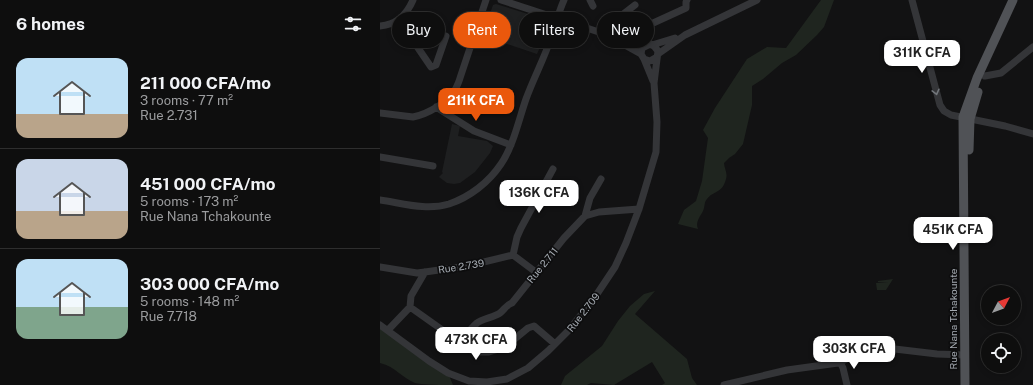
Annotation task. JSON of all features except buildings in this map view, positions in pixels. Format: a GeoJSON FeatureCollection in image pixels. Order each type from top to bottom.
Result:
{"type":"FeatureCollection","features":[{"type":"Feature","properties":{"kind":"main road","name":"Rue Nana Tchakounte"},"geometry":{"type":"LineString","coordinates":[[965,385],[966,118],[977,78],[1013,0]]}},
{"type":"Feature","properties":{"kind":"main road","name":"Rue Nana Tchakounte"},"geometry":{"type":"LineString","coordinates":[[970,385],[966,118],[1019,0]]}},
{"type":"Feature","properties":{"kind":"street"},"geometry":{"type":"LineString","coordinates":[[407,12],[413,0]]}},
{"type":"Feature","properties":{"kind":"street"},"geometry":{"type":"LineString","coordinates":[[380,113],[413,117],[418,116],[436,107],[447,99],[455,90],[460,78],[486,0]]}},
{"type":"Feature","properties":{"kind":"street"},"geometry":{"type":"LineString","coordinates":[[501,0],[538,12]]}},
{"type":"Feature","properties":{"kind":"street"},"geometry":{"type":"LineString","coordinates":[[559,12],[564,0]]}},
{"type":"Feature","properties":{"kind":"street"},"geometry":{"type":"LineString","coordinates":[[654,23],[686,8],[687,0]]}},
{"type":"Feature","properties":{"kind":"street"},"geometry":{"type":"LineString","coordinates":[[630,48],[650,61],[685,35],[757,0]]}},
{"type":"Feature","properties":{"kind":"street"},"geometry":{"type":"LineString","coordinates":[[912,0],[940,105],[944,111],[966,118],[1005,126],[1033,134]]}},
{"type":"Feature","properties":{"kind":"street"},"geometry":{"type":"LineString","coordinates":[[626,12],[635,5]]}},
{"type":"Feature","properties":{"kind":"street"},"geometry":{"type":"LineString","coordinates":[[380,26],[392,23]]}},
{"type":"Feature","properties":{"kind":"street"},"geometry":{"type":"LineString","coordinates":[[654,43],[685,35]]}},
{"type":"Feature","properties":{"kind":"street"},"geometry":{"type":"LineString","coordinates":[[654,46],[657,48],[656,57]]}},
{"type":"Feature","properties":{"kind":"street"},"geometry":{"type":"LineString","coordinates":[[985,76],[1001,73],[1033,47]]}},
{"type":"Feature","properties":{"kind":"street"},"geometry":{"type":"LineString","coordinates":[[418,48],[431,67],[436,65],[442,48]]}},
{"type":"Feature","properties":{"kind":"street"},"geometry":{"type":"LineString","coordinates":[[380,200],[422,207],[436,206],[449,204],[461,199],[479,188],[492,176],[502,163],[547,48]]}},
{"type":"Feature","properties":{"kind":"street"},"geometry":{"type":"LineString","coordinates":[[642,48],[642,56]]}},
{"type":"Feature","properties":{"kind":"street","name":"Rue 2.709"},"geometry":{"type":"LineString","coordinates":[[642,56],[654,83]]}},
{"type":"Feature","properties":{"kind":"street","name":"Rue 2.709"},"geometry":{"type":"LineString","coordinates":[[380,325],[448,373],[469,381],[487,382],[507,379],[528,368],[555,344],[569,330],[593,300],[615,267],[639,208],[656,152],[657,122],[654,83],[656,57]]}},
{"type":"Feature","properties":{"kind":"street"},"geometry":{"type":"LineString","coordinates":[[436,107],[474,131],[510,145]]}},
{"type":"Feature","properties":{"kind":"street"},"geometry":{"type":"LineString","coordinates":[[380,157],[432,166]]}},
{"type":"Feature","properties":{"kind":"street"},"geometry":{"type":"LineString","coordinates":[[536,273],[513,255],[521,228],[553,169]]}},
{"type":"Feature","properties":{"kind":"street"},"geometry":{"type":"LineString","coordinates":[[585,216],[590,198],[601,179]]}},
{"type":"Feature","properties":{"kind":"street"},"geometry":{"type":"LineString","coordinates":[[585,216],[599,212],[639,208]]}},
{"type":"Feature","properties":{"kind":"street","name":"Rue 2.711"},"geometry":{"type":"LineString","coordinates":[[458,345],[478,322],[485,320],[490,316],[499,314],[506,305],[512,303],[564,238],[585,216]]}},
{"type":"Feature","properties":{"kind":"street","name":"Rue 2.739"},"geometry":{"type":"LineString","coordinates":[[380,267],[416,273],[467,266],[513,255]]}},
{"type":"Feature","properties":{"kind":"street"},"geometry":{"type":"LineString","coordinates":[[388,330],[410,307],[411,296],[426,272]]}},
{"type":"Feature","properties":{"kind":"street"},"geometry":{"type":"LineString","coordinates":[[410,307],[441,329],[458,345],[476,352],[489,352],[506,347],[528,328],[534,326],[555,344]]}},
{"type":"Feature","properties":{"kind":"street"},"geometry":{"type":"LineString","coordinates":[[724,385],[787,370],[840,362],[859,353],[878,348],[937,354],[965,355]]}},
{"type":"Feature","properties":{"kind":"street"},"geometry":{"type":"LineString","coordinates":[[840,362],[847,385]]}},
{"type":"Feature","properties":{"kind":"shaded area"},"geometry":{"type":"Polygon","coordinates":[[[821,0],[834,0],[824,27],[796,55],[782,63],[752,86],[752,105],[743,144],[735,154],[724,163],[727,175],[726,179],[720,190],[706,200],[704,209],[697,222],[698,229],[678,224],[684,210],[696,201],[702,181],[708,138],[703,130],[715,108],[747,59],[767,47],[786,48],[821,0]]]}},
{"type":"Feature","properties":{"kind":"shaded area"},"geometry":{"type":"Polygon","coordinates":[[[496,4],[522,12],[519,12],[519,48],[511,45],[511,12],[491,12],[493,5],[496,4]]]}},
{"type":"Feature","properties":{"kind":"shaded area"},"geometry":{"type":"Polygon","coordinates":[[[519,48],[540,48],[537,54],[519,48]]]}},
{"type":"Feature","properties":{"kind":"shaded area"},"geometry":{"type":"Polygon","coordinates":[[[452,124],[460,126],[458,136],[487,141],[493,146],[490,153],[475,172],[460,183],[454,184],[447,183],[439,177],[443,173],[452,124]]]}},
{"type":"Feature","properties":{"kind":"shaded area"},"geometry":{"type":"Polygon","coordinates":[[[893,279],[886,290],[877,290],[876,283],[888,282],[878,281],[893,279]]]}},
{"type":"Feature","properties":{"kind":"shaded area"},"geometry":{"type":"Polygon","coordinates":[[[655,291],[635,314],[687,359],[692,378],[697,385],[662,385],[665,383],[652,362],[614,385],[591,383],[587,385],[561,385],[565,376],[602,346],[618,321],[630,306],[644,294],[655,291]]]}},
{"type":"Feature","properties":{"kind":"shaded area"},"geometry":{"type":"Polygon","coordinates":[[[380,325],[448,373],[453,385],[429,385],[415,383],[390,367],[380,363],[380,325]]]}}]}
